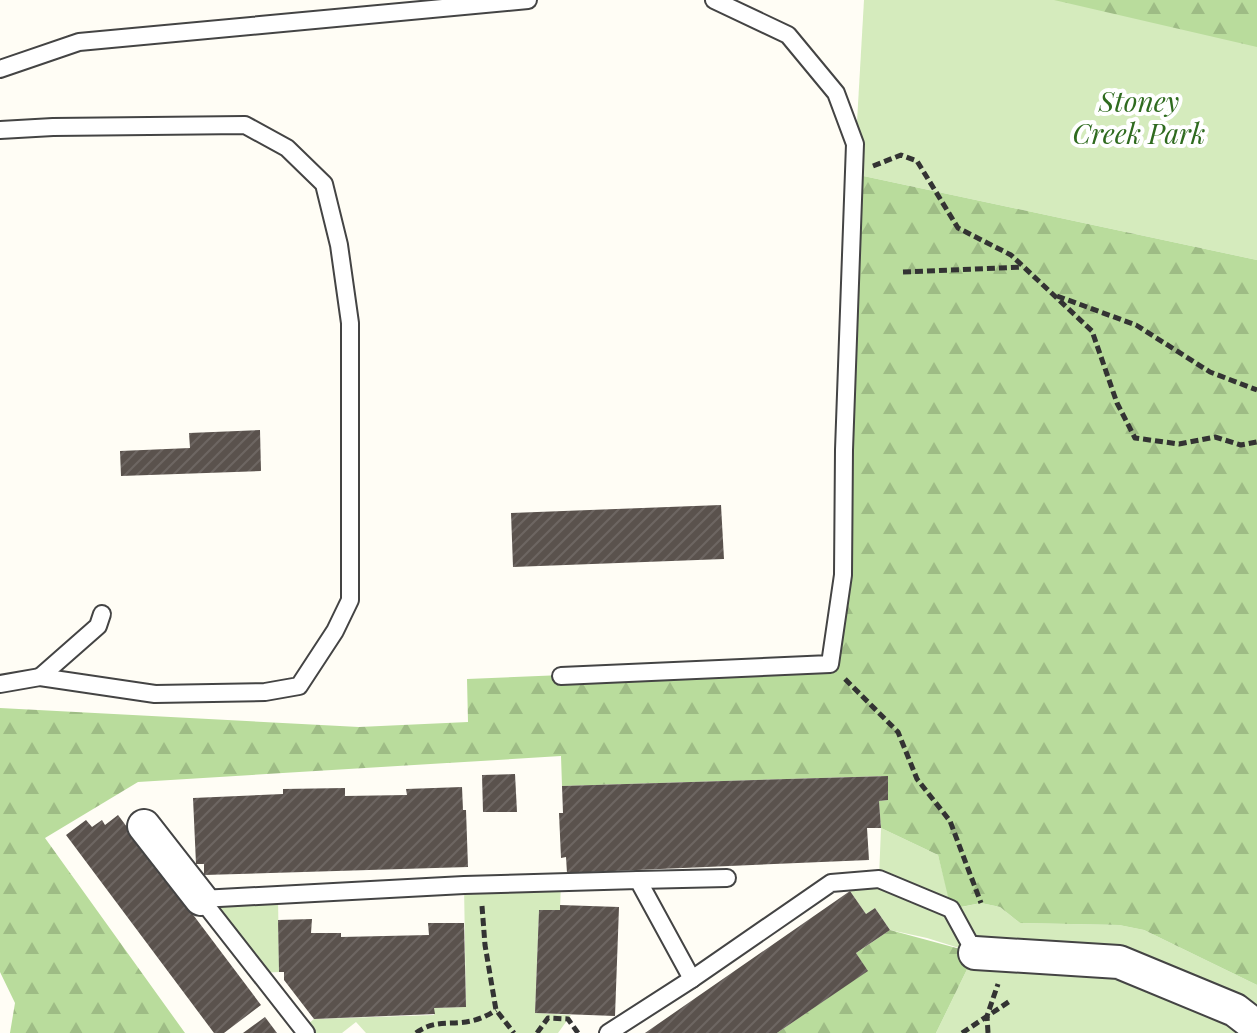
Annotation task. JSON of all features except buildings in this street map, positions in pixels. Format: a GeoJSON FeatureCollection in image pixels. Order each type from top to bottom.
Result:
{"type":"FeatureCollection","features":[{"type":"Feature","properties":{"kind":"street"},"geometry":{"type":"LineString","coordinates":[[144,826],[201,899]]}},
{"type":"Feature","properties":{"kind":"street"},"geometry":{"type":"LineString","coordinates":[[975,953],[1119,962],[1244,1021]]}},
{"type":"Feature","properties":{"kind":"lane"},"geometry":{"type":"LineString","coordinates":[[0,69],[79,42],[528,0]]}},
{"type":"Feature","properties":{"kind":"lane"},"geometry":{"type":"LineString","coordinates":[[561,676],[830,664],[843,575],[844,450],[855,144],[836,93],[788,35],[714,0]]}},
{"type":"Feature","properties":{"kind":"lane"},"geometry":{"type":"LineString","coordinates":[[0,130],[245,125],[287,148],[324,184],[339,245],[350,323],[350,600],[335,631],[299,686],[265,692],[155,694],[40,677],[0,684]]}},
{"type":"Feature","properties":{"kind":"lane"},"geometry":{"type":"LineString","coordinates":[[40,677],[98,626],[102,614]]}},
{"type":"Feature","properties":{"kind":"lane"},"geometry":{"type":"LineString","coordinates":[[201,899],[480,885],[727,878]]}},
{"type":"Feature","properties":{"kind":"lane"},"geometry":{"type":"LineString","coordinates":[[608,1033],[831,883],[879,879],[951,909],[975,953]]}},
{"type":"Feature","properties":{"kind":"lane"},"geometry":{"type":"LineString","coordinates":[[638,880],[692,979]]}},
{"type":"Feature","properties":{"kind":"lane"},"geometry":{"type":"LineString","coordinates":[[201,899],[306,1033]]}},
{"type":"Feature","properties":{"kind":"path"},"geometry":{"type":"LineString","coordinates":[[854,174],[901,155],[917,161],[958,228],[1011,255],[1092,331],[1117,403],[1135,438],[1179,444],[1215,437],[1241,445],[1257,442]]}},
{"type":"Feature","properties":{"kind":"path"},"geometry":{"type":"LineString","coordinates":[[903,272],[1024,267]]}},
{"type":"Feature","properties":{"kind":"path"},"geometry":{"type":"LineString","coordinates":[[1052,295],[1136,325],[1210,372],[1257,390]]}},
{"type":"Feature","properties":{"kind":"path"},"geometry":{"type":"LineString","coordinates":[[830,664],[898,732],[917,779],[950,821],[981,903]]}},
{"type":"Feature","properties":{"kind":"path"},"geometry":{"type":"LineString","coordinates":[[480,885],[485,945],[496,1010],[514,1033]]}},
{"type":"Feature","properties":{"kind":"path"},"geometry":{"type":"LineString","coordinates":[[988,1033],[987,1016],[1007,955]]}},
{"type":"Feature","properties":{"kind":"path"},"geometry":{"type":"LineString","coordinates":[[962,1033],[1010,1001]]}},
{"type":"Feature","properties":{"kind":"path"},"geometry":{"type":"LineString","coordinates":[[486,1024],[496,1010]]}},
{"type":"Feature","properties":{"kind":"path"},"geometry":{"type":"LineString","coordinates":[[537,1033],[548,1018],[568,1019],[578,1033]]}},
{"type":"Feature","properties":{"kind":"path"},"geometry":{"type":"LineString","coordinates":[[416,1033],[421,1029],[435,1028],[450,1032]]}},
{"type":"Feature","properties":{"kind":"green space","name":"Stoney Creek Park"},"geometry":{"type":"Polygon","coordinates":[[[864,0],[1257,0],[1257,260],[854,174],[864,0]]]}},
{"type":"Feature","properties":{"kind":"green space"},"geometry":{"type":"Polygon","coordinates":[[[1054,0],[1257,0],[1257,47],[1054,0]]]}},
{"type":"Feature","properties":{"kind":"green space"},"geometry":{"type":"Polygon","coordinates":[[[854,174],[1257,260],[1257,985],[1144,930],[1119,925],[1020,923],[1000,907],[981,903],[951,909],[938,855],[881,828],[879,801],[888,800],[887,776],[562,786],[561,756],[138,782],[45,838],[185,1033],[10,1033],[15,1003],[0,972],[0,708],[359,727],[468,722],[467,679],[830,664],[843,575],[854,174]]]}},
{"type":"Feature","properties":{"kind":"green space"},"geometry":{"type":"Polygon","coordinates":[[[881,828],[938,855],[952,909],[981,903],[1000,907],[1020,923],[1119,925],[1144,930],[1257,985],[1257,1033],[936,1033],[975,953],[890,930],[875,908],[866,914],[850,891],[849,881],[879,878],[881,828]]]}},
{"type":"Feature","properties":{"kind":"green space"},"geometry":{"type":"Polygon","coordinates":[[[561,882],[560,910],[539,910],[535,1013],[571,1015],[558,1033],[366,1033],[356,1022],[342,1033],[306,1033],[302,1029],[314,1019],[434,1015],[434,1008],[466,1007],[464,885],[561,882]]]}},
{"type":"Feature","properties":{"kind":"green space"},"geometry":{"type":"Polygon","coordinates":[[[278,895],[279,972],[258,973],[201,899],[278,895]]]}},
{"type":"Feature","properties":{"kind":"green space"},"geometry":{"type":"Polygon","coordinates":[[[890,930],[975,953],[936,1033],[777,1033],[867,971],[856,953],[890,930]]]}}]}
